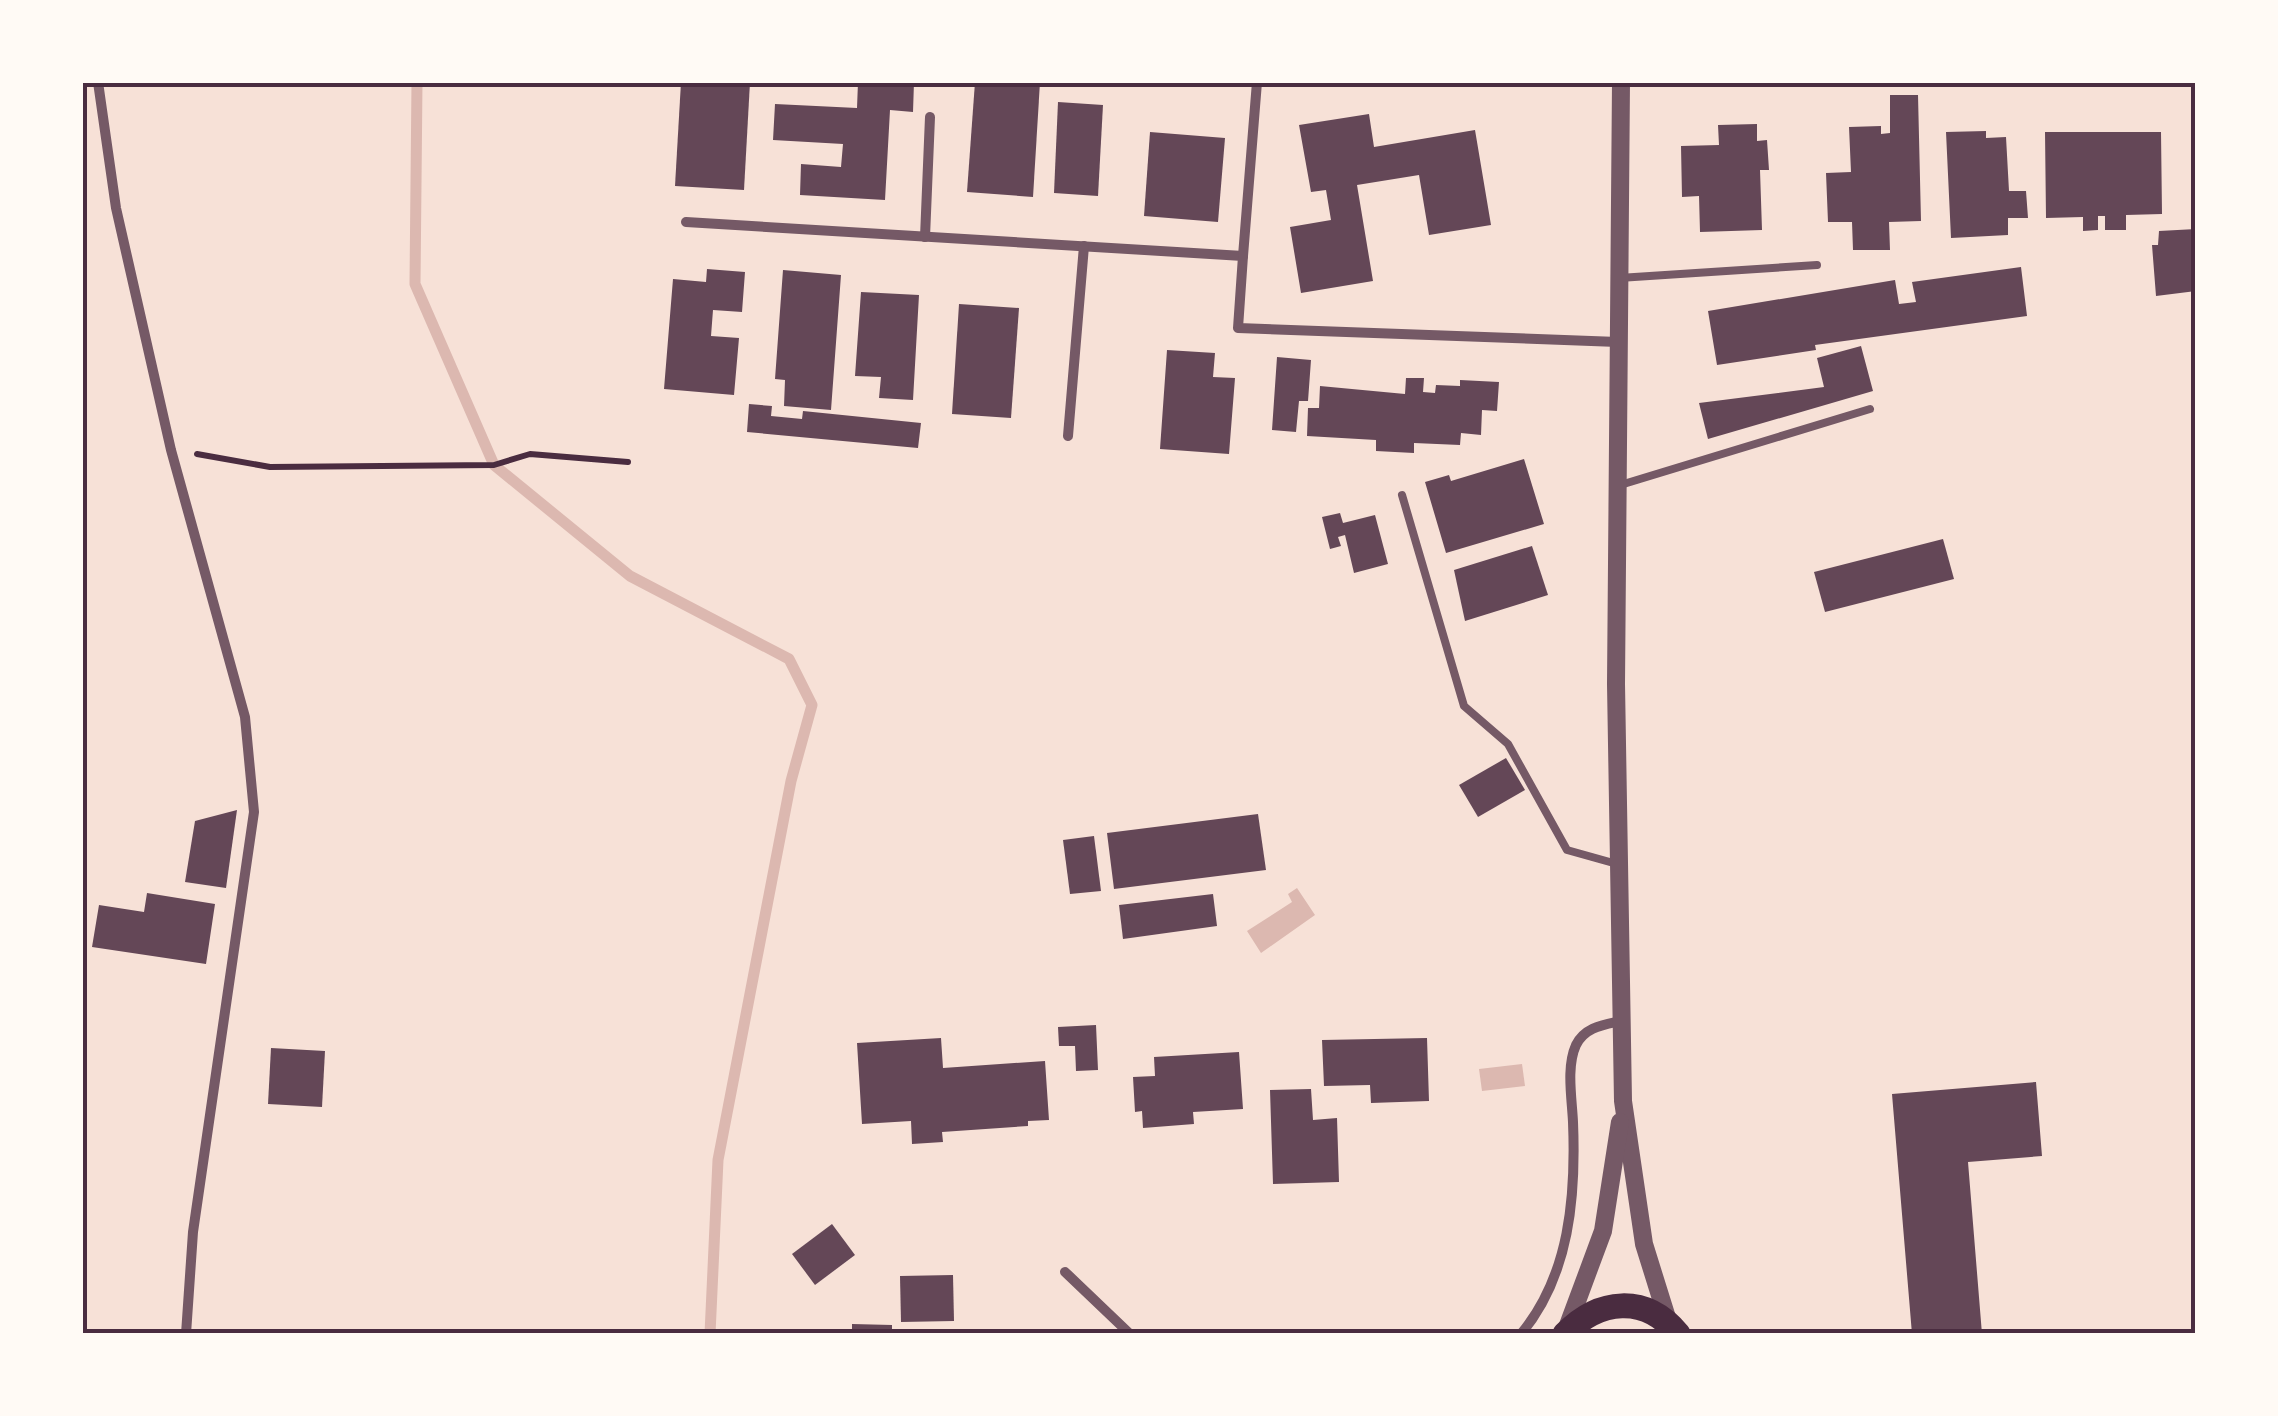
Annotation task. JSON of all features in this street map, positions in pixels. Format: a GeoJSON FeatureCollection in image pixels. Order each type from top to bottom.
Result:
{"type":"FeatureCollection","features":[{"type":"Feature","properties":{"kind":"main road"},"geometry":{"type":"LineString","coordinates":[[1565,1333],[1582,1317],[1603,1307],[1626,1304],[1648,1309],[1673,1328]]}},
{"type":"Feature","properties":{"kind":"street"},"geometry":{"type":"LineString","coordinates":[[98,82],[116,208],[171,450],[244,717],[254,812],[184,1303],[186,1334]]}},
{"type":"Feature","properties":{"kind":"street"},"geometry":{"type":"LineString","coordinates":[[1257,82],[1238,328],[1618,342]]}},
{"type":"Feature","properties":{"kind":"street"},"geometry":{"type":"LineString","coordinates":[[1621,82],[1617,486],[1623,1102],[1644,1244],[1673,1328]]}},
{"type":"Feature","properties":{"kind":"street"},"geometry":{"type":"LineString","coordinates":[[924,236],[930,118]]}},
{"type":"Feature","properties":{"kind":"street"},"geometry":{"type":"LineString","coordinates":[[686,222],[1243,256]]}},
{"type":"Feature","properties":{"kind":"street"},"geometry":{"type":"LineString","coordinates":[[1068,436],[1084,246]]}},
{"type":"Feature","properties":{"kind":"street"},"geometry":{"type":"LineString","coordinates":[[1521,1334],[1543,1308],[1560,1266],[1572,1209],[1571,1072],[1575,1046],[1590,1028],[1621,1021]]}},
{"type":"Feature","properties":{"kind":"street"},"geometry":{"type":"LineString","coordinates":[[1565,1333],[1603,1231],[1623,1102]]}},
{"type":"Feature","properties":{"kind":"street"},"geometry":{"type":"LineString","coordinates":[[1065,1272],[1130,1334]]}},
{"type":"Feature","properties":{"kind":"lane"},"geometry":{"type":"LineString","coordinates":[[1618,278],[1817,265]]}},
{"type":"Feature","properties":{"kind":"lane"},"geometry":{"type":"LineString","coordinates":[[1617,486],[1870,409]]}},
{"type":"Feature","properties":{"kind":"lane"},"geometry":{"type":"LineString","coordinates":[[1402,495],[1464,706],[1508,744],[1568,850],[1621,865]]}},
{"type":"Feature","properties":{"kind":"path"},"geometry":{"type":"LineString","coordinates":[[171,450],[270,467],[494,465],[530,454],[628,462]]}},
{"type":"Feature","properties":{"kind":"shaded area"},"geometry":{"type":"Polygon","coordinates":[[[1297,888],[1315,915],[1261,953],[1247,931],[1292,902],[1288,894],[1297,888]]]}},
{"type":"Feature","properties":{"kind":"shaded area"},"geometry":{"type":"Polygon","coordinates":[[[1522,1064],[1525,1086],[1482,1091],[1479,1069],[1522,1064]]]}},
{"type":"Feature","properties":{"kind":"building"},"geometry":{"type":"Polygon","coordinates":[[[681,82],[750,82],[744,190],[675,186],[681,82]]]}},
{"type":"Feature","properties":{"kind":"building"},"geometry":{"type":"Polygon","coordinates":[[[858,82],[914,82],[913,112],[890,110],[885,200],[800,195],[801,164],[841,167],[843,144],[773,140],[775,104],[857,108],[858,82]]]}},
{"type":"Feature","properties":{"kind":"building"},"geometry":{"type":"Polygon","coordinates":[[[975,82],[1040,82],[1033,197],[967,192],[975,82]]]}},
{"type":"Feature","properties":{"kind":"building"},"geometry":{"type":"Polygon","coordinates":[[[1890,95],[1918,95],[1921,221],[1889,222],[1890,250],[1853,250],[1852,222],[1828,222],[1826,173],[1851,172],[1849,127],[1881,126],[1881,134],[1890,133],[1890,95]]]}},
{"type":"Feature","properties":{"kind":"building"},"geometry":{"type":"Polygon","coordinates":[[[1058,102],[1103,105],[1098,196],[1054,193],[1058,102]]]}},
{"type":"Feature","properties":{"kind":"building"},"geometry":{"type":"Polygon","coordinates":[[[1369,114],[1374,147],[1475,130],[1491,225],[1429,235],[1419,175],[1357,185],[1373,281],[1301,293],[1290,227],[1331,220],[1326,190],[1311,192],[1299,125],[1369,114]]]}},
{"type":"Feature","properties":{"kind":"building"},"geometry":{"type":"Polygon","coordinates":[[[1757,124],[1757,141],[1767,140],[1769,170],[1760,170],[1762,230],[1700,232],[1699,196],[1682,197],[1681,146],[1719,145],[1718,125],[1757,124]]]}},
{"type":"Feature","properties":{"kind":"building"},"geometry":{"type":"Polygon","coordinates":[[[1986,131],[1986,138],[2006,137],[2009,191],[2026,191],[2028,218],[2008,218],[2008,235],[1951,238],[1946,132],[1986,131]]]}},
{"type":"Feature","properties":{"kind":"building"},"geometry":{"type":"Polygon","coordinates":[[[1150,132],[1225,138],[1218,222],[1144,216],[1150,132]]]}},
{"type":"Feature","properties":{"kind":"building"},"geometry":{"type":"Polygon","coordinates":[[[2045,132],[2161,132],[2162,214],[2126,215],[2126,230],[2105,230],[2105,216],[2098,216],[2098,230],[2083,231],[2083,217],[2046,218],[2045,132]]]}},
{"type":"Feature","properties":{"kind":"building"},"geometry":{"type":"Polygon","coordinates":[[[2196,229],[2196,291],[2156,296],[2152,245],[2158,245],[2159,231],[2196,229]]]}},
{"type":"Feature","properties":{"kind":"building"},"geometry":{"type":"Polygon","coordinates":[[[2021,267],[2027,316],[1815,345],[1816,350],[1717,365],[1708,311],[1895,280],[1899,304],[1916,302],[1912,282],[2021,267]]]}},
{"type":"Feature","properties":{"kind":"building"},"geometry":{"type":"Polygon","coordinates":[[[707,269],[745,272],[742,312],[713,310],[711,336],[739,338],[734,395],[664,389],[673,279],[706,282],[707,269]]]}},
{"type":"Feature","properties":{"kind":"building"},"geometry":{"type":"Polygon","coordinates":[[[783,270],[841,275],[831,410],[784,406],[785,380],[775,379],[783,270]]]}},
{"type":"Feature","properties":{"kind":"building"},"geometry":{"type":"Polygon","coordinates":[[[861,292],[919,295],[913,400],[879,398],[881,377],[855,376],[861,292]]]}},
{"type":"Feature","properties":{"kind":"building"},"geometry":{"type":"Polygon","coordinates":[[[959,304],[1019,308],[1011,418],[952,414],[959,304]]]}},
{"type":"Feature","properties":{"kind":"building"},"geometry":{"type":"Polygon","coordinates":[[[1861,346],[1873,391],[1708,439],[1699,403],[1824,387],[1817,358],[1861,346]]]}},
{"type":"Feature","properties":{"kind":"building"},"geometry":{"type":"Polygon","coordinates":[[[1167,350],[1215,353],[1213,377],[1235,378],[1229,454],[1160,449],[1167,350]]]}},
{"type":"Feature","properties":{"kind":"building"},"geometry":{"type":"Polygon","coordinates":[[[1277,357],[1311,360],[1308,401],[1299,401],[1296,432],[1272,430],[1277,357]]]}},
{"type":"Feature","properties":{"kind":"building"},"geometry":{"type":"Polygon","coordinates":[[[1406,378],[1424,378],[1423,392],[1435,393],[1436,385],[1460,386],[1460,380],[1499,382],[1497,411],[1482,410],[1481,435],[1461,433],[1460,445],[1414,443],[1414,453],[1376,451],[1376,440],[1307,436],[1308,408],[1319,408],[1320,386],[1405,394],[1406,378]]]}},
{"type":"Feature","properties":{"kind":"building"},"geometry":{"type":"Polygon","coordinates":[[[749,404],[772,406],[771,416],[802,419],[803,411],[921,423],[918,448],[747,432],[749,404]]]}},
{"type":"Feature","properties":{"kind":"building"},"geometry":{"type":"Polygon","coordinates":[[[1524,459],[1544,524],[1446,553],[1425,482],[1449,475],[1451,481],[1524,459]]]}},
{"type":"Feature","properties":{"kind":"building"},"geometry":{"type":"Polygon","coordinates":[[[1340,513],[1343,523],[1375,515],[1388,564],[1354,573],[1345,535],[1338,537],[1341,546],[1330,549],[1322,517],[1340,513]]]}},
{"type":"Feature","properties":{"kind":"building"},"geometry":{"type":"Polygon","coordinates":[[[1943,539],[1954,579],[1825,612],[1814,572],[1943,539]]]}},
{"type":"Feature","properties":{"kind":"building"},"geometry":{"type":"Polygon","coordinates":[[[1532,546],[1548,595],[1465,621],[1454,570],[1532,546]]]}},
{"type":"Feature","properties":{"kind":"building"},"geometry":{"type":"Polygon","coordinates":[[[1506,758],[1525,790],[1478,817],[1459,785],[1506,758]]]}},
{"type":"Feature","properties":{"kind":"building"},"geometry":{"type":"Polygon","coordinates":[[[237,810],[226,888],[185,882],[195,821],[237,810]]]}},
{"type":"Feature","properties":{"kind":"building"},"geometry":{"type":"Polygon","coordinates":[[[1258,814],[1266,870],[1114,889],[1107,833],[1258,814]]]}},
{"type":"Feature","properties":{"kind":"building"},"geometry":{"type":"Polygon","coordinates":[[[1094,836],[1101,891],[1070,894],[1063,840],[1094,836]]]}},
{"type":"Feature","properties":{"kind":"building"},"geometry":{"type":"Polygon","coordinates":[[[147,893],[215,904],[206,964],[92,947],[99,905],[144,912],[147,893]]]}},
{"type":"Feature","properties":{"kind":"building"},"geometry":{"type":"Polygon","coordinates":[[[1213,894],[1217,926],[1123,939],[1119,905],[1213,894]]]}},
{"type":"Feature","properties":{"kind":"building"},"geometry":{"type":"Polygon","coordinates":[[[1096,1025],[1098,1070],[1076,1071],[1075,1046],[1059,1046],[1058,1027],[1096,1025]]]}},
{"type":"Feature","properties":{"kind":"building"},"geometry":{"type":"Polygon","coordinates":[[[941,1038],[943,1068],[1045,1061],[1049,1120],[1028,1121],[1028,1126],[942,1132],[943,1142],[912,1144],[911,1121],[862,1124],[857,1043],[941,1038]]]}},
{"type":"Feature","properties":{"kind":"building"},"geometry":{"type":"Polygon","coordinates":[[[1427,1038],[1429,1101],[1371,1103],[1370,1085],[1324,1086],[1322,1040],[1427,1038]]]}},
{"type":"Feature","properties":{"kind":"building"},"geometry":{"type":"Polygon","coordinates":[[[271,1048],[325,1051],[322,1107],[268,1104],[271,1048]]]}},
{"type":"Feature","properties":{"kind":"building"},"geometry":{"type":"Polygon","coordinates":[[[1239,1052],[1243,1109],[1193,1112],[1194,1124],[1143,1128],[1142,1111],[1135,1112],[1133,1077],[1155,1076],[1154,1057],[1239,1052]]]}},
{"type":"Feature","properties":{"kind":"building"},"geometry":{"type":"Polygon","coordinates":[[[2036,1082],[2042,1156],[1968,1162],[1982,1334],[1912,1334],[1892,1094],[2036,1082]]]}},
{"type":"Feature","properties":{"kind":"building"},"geometry":{"type":"Polygon","coordinates":[[[1311,1089],[1313,1120],[1337,1118],[1339,1182],[1273,1184],[1270,1090],[1311,1089]]]}},
{"type":"Feature","properties":{"kind":"building"},"geometry":{"type":"Polygon","coordinates":[[[832,1224],[855,1255],[815,1285],[792,1254],[832,1224]]]}},
{"type":"Feature","properties":{"kind":"building"},"geometry":{"type":"Polygon","coordinates":[[[953,1275],[954,1321],[901,1322],[900,1276],[953,1275]]]}},
{"type":"Feature","properties":{"kind":"building"},"geometry":{"type":"Polygon","coordinates":[[[852,1324],[892,1325],[892,1334],[852,1334],[852,1324]]]}},
{"type":"Feature","properties":{"kind":"waterway"},"geometry":{"type":"LineString","coordinates":[[417,82],[415,284],[494,465],[630,576],[789,659],[812,705],[791,781],[718,1160],[710,1334]]}}]}
